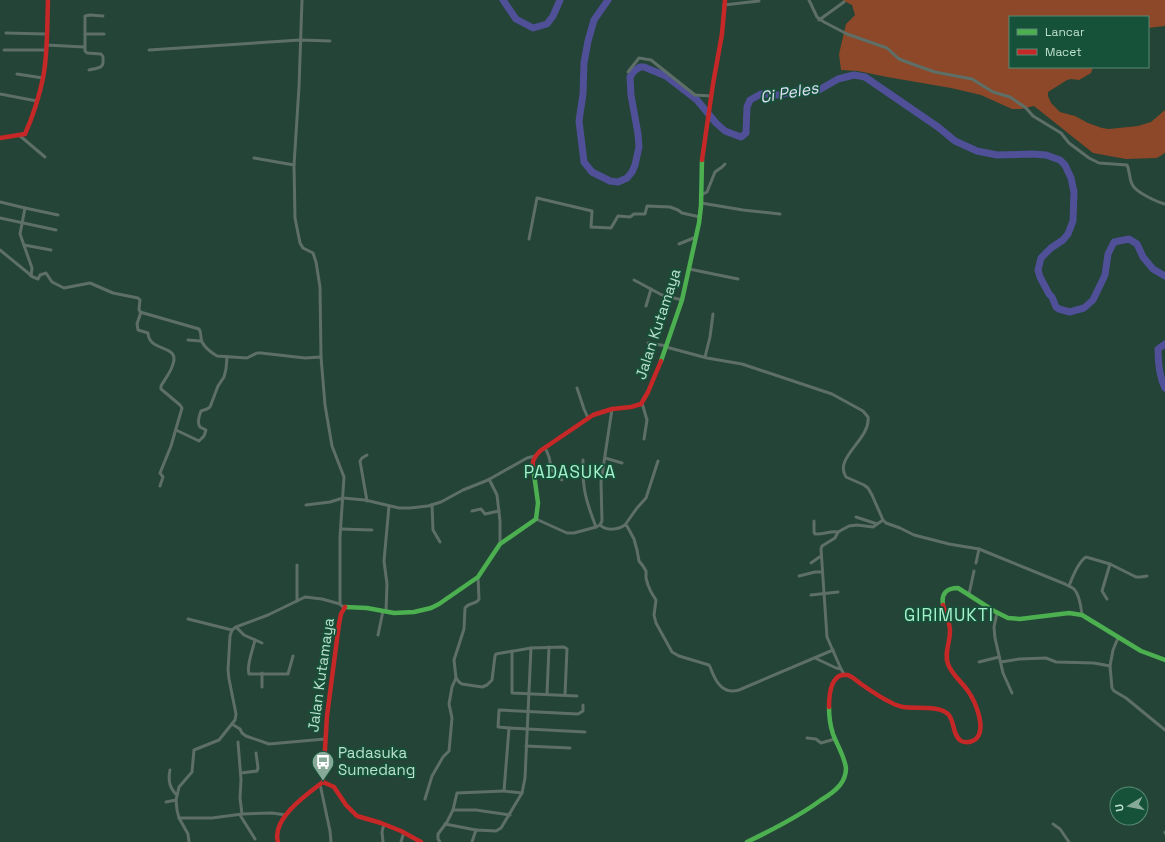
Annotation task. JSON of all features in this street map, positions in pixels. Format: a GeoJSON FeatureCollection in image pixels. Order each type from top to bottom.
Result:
{"type":"FeatureCollection","features":[{"type":"Feature","properties":{"kind":"main road"},"geometry":{"type":"LineString","coordinates":[[0,138],[24,134],[31,120],[43,78],[48,0]]}},
{"type":"Feature","properties":{"kind":"main road","name":"Jalan Kutamaya"},"geometry":{"type":"LineString","coordinates":[[535,456],[545,447],[601,411],[631,407],[642,403],[659,366],[682,300],[700,217],[702,163],[722,34],[724,2]]}},
{"type":"Feature","properties":{"kind":"main road"},"geometry":{"type":"LineString","coordinates":[[535,456],[532,465],[538,503],[536,519]]}},
{"type":"Feature","properties":{"kind":"main road","name":"Jalan Kutamaya"},"geometry":{"type":"LineString","coordinates":[[322,783],[325,739],[342,606],[360,607],[394,613],[431,608],[478,577],[500,544],[536,519]]}},
{"type":"Feature","properties":{"kind":"main road"},"geometry":{"type":"LineString","coordinates":[[747,842],[755,840],[783,824],[826,797],[842,784],[845,777],[845,768],[829,718],[829,698],[833,683],[844,674],[848,674],[870,691],[898,706],[940,710],[946,712],[951,717],[959,739],[966,742],[974,740],[978,737],[980,729],[978,713],[973,699],[948,666],[947,654],[950,625],[941,600],[945,592],[960,588],[1008,618],[1016,619],[1070,613],[1082,615],[1118,638],[1144,652],[1165,660]]}},
{"type":"Feature","properties":{"kind":"main road"},"geometry":{"type":"LineString","coordinates":[[278,842],[276,836],[277,832],[286,815],[305,796],[322,783],[334,788],[346,805],[357,816],[404,832],[421,842]]}},
{"type":"Feature","properties":{"kind":"street"},"geometry":{"type":"LineString","coordinates":[[189,842],[188,834],[179,818],[176,795],[179,787],[192,773],[194,750],[220,740],[235,720],[236,714],[228,670],[230,636],[232,630],[308,597],[322,599],[342,606],[341,529],[344,477],[333,451],[325,405],[321,357],[320,287],[316,262],[313,253],[304,248],[300,243],[295,218],[294,165],[299,87],[302,0]]}},
{"type":"Feature","properties":{"kind":"street"},"geometry":{"type":"LineString","coordinates":[[809,0],[815,14],[820,20],[847,34],[887,48],[900,59],[911,64],[935,72],[972,80],[993,92],[1010,96],[1038,119],[1061,133],[1069,143],[1089,158],[1099,163],[1127,165],[1132,184],[1135,188],[1156,201],[1165,204]]}},
{"type":"Feature","properties":{"kind":"street"},"geometry":{"type":"LineString","coordinates":[[724,2],[759,1]]}},
{"type":"Feature","properties":{"kind":"street"},"geometry":{"type":"LineString","coordinates":[[820,20],[844,2]]}},
{"type":"Feature","properties":{"kind":"street"},"geometry":{"type":"LineString","coordinates":[[89,70],[102,67],[103,57],[98,53],[86,52],[84,47],[85,16],[103,16]]}},
{"type":"Feature","properties":{"kind":"street"},"geometry":{"type":"LineString","coordinates":[[6,32],[46,34]]}},
{"type":"Feature","properties":{"kind":"street"},"geometry":{"type":"LineString","coordinates":[[85,34],[104,34]]}},
{"type":"Feature","properties":{"kind":"street"},"geometry":{"type":"LineString","coordinates":[[149,50],[300,40],[330,41]]}},
{"type":"Feature","properties":{"kind":"street"},"geometry":{"type":"LineString","coordinates":[[4,50],[46,47],[84,47]]}},
{"type":"Feature","properties":{"kind":"street"},"geometry":{"type":"LineString","coordinates":[[628,72],[639,58],[651,60],[695,95],[712,96]]}},
{"type":"Feature","properties":{"kind":"street"},"geometry":{"type":"LineString","coordinates":[[17,74],[43,78]]}},
{"type":"Feature","properties":{"kind":"street"},"geometry":{"type":"LineString","coordinates":[[0,94],[37,101]]}},
{"type":"Feature","properties":{"kind":"street"},"geometry":{"type":"LineString","coordinates":[[19,135],[45,157]]}},
{"type":"Feature","properties":{"kind":"street"},"geometry":{"type":"LineString","coordinates":[[254,158],[294,165]]}},
{"type":"Feature","properties":{"kind":"street"},"geometry":{"type":"LineString","coordinates":[[701,195],[707,192],[716,172],[722,168],[724,164]]}},
{"type":"Feature","properties":{"kind":"street"},"geometry":{"type":"LineString","coordinates":[[529,239],[537,198],[592,211],[591,227],[611,228],[618,216],[630,217],[634,214],[645,214],[648,206],[670,207],[682,213],[700,217]]}},
{"type":"Feature","properties":{"kind":"street"},"geometry":{"type":"LineString","coordinates":[[0,202],[58,215]]}},
{"type":"Feature","properties":{"kind":"street"},"geometry":{"type":"LineString","coordinates":[[701,203],[780,214]]}},
{"type":"Feature","properties":{"kind":"street"},"geometry":{"type":"LineString","coordinates":[[25,208],[20,234],[32,268],[31,276]]}},
{"type":"Feature","properties":{"kind":"street"},"geometry":{"type":"LineString","coordinates":[[0,218],[56,230]]}},
{"type":"Feature","properties":{"kind":"street"},"geometry":{"type":"LineString","coordinates":[[679,244],[696,237]]}},
{"type":"Feature","properties":{"kind":"street"},"geometry":{"type":"LineString","coordinates":[[24,245],[51,250]]}},
{"type":"Feature","properties":{"kind":"street"},"geometry":{"type":"LineString","coordinates":[[0,250],[31,276],[38,279],[40,275],[46,272],[52,282],[64,288],[90,283],[113,293],[138,298],[140,300],[139,309],[141,312],[137,324],[138,330],[148,333],[148,336],[154,345],[171,351],[174,358],[170,371],[161,386],[161,389],[181,406],[182,410],[171,446],[160,471],[160,474],[163,477],[160,486]]}},
{"type":"Feature","properties":{"kind":"street"},"geometry":{"type":"LineString","coordinates":[[689,269],[738,279]]}},
{"type":"Feature","properties":{"kind":"street"},"geometry":{"type":"LineString","coordinates":[[634,280],[662,295],[682,300]]}},
{"type":"Feature","properties":{"kind":"street"},"geometry":{"type":"LineString","coordinates":[[646,306],[651,289]]}},
{"type":"Feature","properties":{"kind":"street"},"geometry":{"type":"LineString","coordinates":[[141,312],[198,329],[200,331],[201,341],[213,354],[217,356],[247,358],[257,353],[261,353],[305,358],[321,357]]}},
{"type":"Feature","properties":{"kind":"street"},"geometry":{"type":"LineString","coordinates":[[705,357],[710,337],[713,314]]}},
{"type":"Feature","properties":{"kind":"street"},"geometry":{"type":"LineString","coordinates":[[188,340],[201,341]]}},
{"type":"Feature","properties":{"kind":"street"},"geometry":{"type":"LineString","coordinates":[[648,343],[666,346],[705,357],[742,364],[832,394],[866,413],[868,422],[865,433],[848,456],[843,470],[846,477],[868,488],[883,520],[889,525],[900,528],[914,535],[949,544],[978,549],[1069,586],[1076,592],[1082,615]]}},
{"type":"Feature","properties":{"kind":"street"},"geometry":{"type":"LineString","coordinates":[[176,430],[199,441],[204,436],[206,430],[200,426],[198,422],[199,415],[201,411],[210,407],[218,386],[224,377],[227,357]]}},
{"type":"Feature","properties":{"kind":"street"},"geometry":{"type":"LineString","coordinates":[[577,388],[588,418]]}},
{"type":"Feature","properties":{"kind":"street"},"geometry":{"type":"LineString","coordinates":[[642,403],[647,420],[644,439]]}},
{"type":"Feature","properties":{"kind":"street"},"geometry":{"type":"LineString","coordinates":[[536,519],[567,532],[574,533],[600,525],[602,521],[601,482],[612,409]]}},
{"type":"Feature","properties":{"kind":"street"},"geometry":{"type":"LineString","coordinates":[[545,447],[552,471],[557,472],[559,478],[562,480]]}},
{"type":"Feature","properties":{"kind":"street"},"geometry":{"type":"LineString","coordinates":[[367,455],[360,461],[367,501]]}},
{"type":"Feature","properties":{"kind":"street"},"geometry":{"type":"LineString","coordinates":[[306,505],[325,503],[343,498],[410,508],[432,505],[489,479],[527,458],[535,456]]}},
{"type":"Feature","properties":{"kind":"street"},"geometry":{"type":"LineString","coordinates":[[605,458],[622,463]]}},
{"type":"Feature","properties":{"kind":"street"},"geometry":{"type":"LineString","coordinates":[[583,460],[584,489],[587,503],[596,527]]}},
{"type":"Feature","properties":{"kind":"street"},"geometry":{"type":"LineString","coordinates":[[600,525],[602,527],[615,530],[625,526],[647,496],[658,461]]}},
{"type":"Feature","properties":{"kind":"street"},"geometry":{"type":"LineString","coordinates":[[489,479],[497,495],[500,544]]}},
{"type":"Feature","properties":{"kind":"street"},"geometry":{"type":"LineString","coordinates":[[432,505],[433,530],[440,542]]}},
{"type":"Feature","properties":{"kind":"street"},"geometry":{"type":"LineString","coordinates":[[378,635],[384,611],[387,584],[384,561],[389,506]]}},
{"type":"Feature","properties":{"kind":"street"},"geometry":{"type":"LineString","coordinates":[[472,511],[481,509],[485,514],[499,511]]}},
{"type":"Feature","properties":{"kind":"street"},"geometry":{"type":"LineString","coordinates":[[856,517],[877,524]]}},
{"type":"Feature","properties":{"kind":"street"},"geometry":{"type":"LineString","coordinates":[[814,521],[815,534],[838,532],[852,525],[871,527],[883,520]]}},
{"type":"Feature","properties":{"kind":"street"},"geometry":{"type":"LineString","coordinates":[[625,526],[630,529],[639,561],[645,569],[648,585],[656,600],[654,615],[656,623],[669,648],[675,655],[708,665],[720,686],[728,691],[732,692],[739,690],[833,650]]}},
{"type":"Feature","properties":{"kind":"street"},"geometry":{"type":"LineString","coordinates":[[341,529],[372,530]]}},
{"type":"Feature","properties":{"kind":"street"},"geometry":{"type":"LineString","coordinates":[[838,532],[835,538],[822,546],[822,572],[827,637],[844,674]]}},
{"type":"Feature","properties":{"kind":"street"},"geometry":{"type":"LineString","coordinates":[[976,563],[978,549]]}},
{"type":"Feature","properties":{"kind":"street"},"geometry":{"type":"LineString","coordinates":[[811,563],[822,556]]}},
{"type":"Feature","properties":{"kind":"street"},"geometry":{"type":"LineString","coordinates":[[1069,586],[1084,557],[1110,564],[1136,577],[1147,576]]}},
{"type":"Feature","properties":{"kind":"street"},"geometry":{"type":"LineString","coordinates":[[1107,599],[1102,591],[1110,564]]}},
{"type":"Feature","properties":{"kind":"street"},"geometry":{"type":"LineString","coordinates":[[297,565],[297,601]]}},
{"type":"Feature","properties":{"kind":"street"},"geometry":{"type":"LineString","coordinates":[[969,594],[974,571]]}},
{"type":"Feature","properties":{"kind":"street"},"geometry":{"type":"LineString","coordinates":[[799,576],[822,572]]}},
{"type":"Feature","properties":{"kind":"street"},"geometry":{"type":"LineString","coordinates":[[425,799],[432,776],[442,757],[449,751],[452,718],[449,704],[452,687],[456,678],[454,660],[464,629],[465,608],[468,604],[478,602],[480,599],[478,577]]}},
{"type":"Feature","properties":{"kind":"street"},"geometry":{"type":"LineString","coordinates":[[811,596],[838,592]]}},
{"type":"Feature","properties":{"kind":"street"},"geometry":{"type":"LineString","coordinates":[[998,613],[994,627],[1003,673],[1012,694]]}},
{"type":"Feature","properties":{"kind":"street"},"geometry":{"type":"LineString","coordinates":[[188,619],[232,630]]}},
{"type":"Feature","properties":{"kind":"street"},"geometry":{"type":"LineString","coordinates":[[236,627],[244,635],[262,643]]}},
{"type":"Feature","properties":{"kind":"street"},"geometry":{"type":"LineString","coordinates":[[1118,638],[1113,650],[1110,666],[1111,686],[1113,690],[1126,698],[1165,730]]}},
{"type":"Feature","properties":{"kind":"street"},"geometry":{"type":"LineString","coordinates":[[255,640],[248,666],[249,674],[288,674],[293,656]]}},
{"type":"Feature","properties":{"kind":"street"},"geometry":{"type":"LineString","coordinates":[[547,694],[549,647]]}},
{"type":"Feature","properties":{"kind":"street"},"geometry":{"type":"LineString","coordinates":[[456,678],[462,684],[482,687],[488,685],[492,680],[495,655],[531,648],[564,647],[567,649],[565,695]]}},
{"type":"Feature","properties":{"kind":"street"},"geometry":{"type":"LineString","coordinates":[[445,824],[476,830],[498,830],[503,826],[522,793],[525,778],[531,648]]}},
{"type":"Feature","properties":{"kind":"street"},"geometry":{"type":"LineString","coordinates":[[512,651],[513,693],[577,696]]}},
{"type":"Feature","properties":{"kind":"street"},"geometry":{"type":"LineString","coordinates":[[979,662],[1000,657]]}},
{"type":"Feature","properties":{"kind":"street"},"geometry":{"type":"LineString","coordinates":[[815,658],[841,669]]}},
{"type":"Feature","properties":{"kind":"street"},"geometry":{"type":"LineString","coordinates":[[1001,662],[1046,658],[1056,662],[1094,663],[1110,666]]}},
{"type":"Feature","properties":{"kind":"street"},"geometry":{"type":"LineString","coordinates":[[262,673],[262,687]]}},
{"type":"Feature","properties":{"kind":"street"},"geometry":{"type":"LineString","coordinates":[[583,706],[583,711],[578,714],[499,710],[497,726],[585,732]]}},
{"type":"Feature","properties":{"kind":"street"},"geometry":{"type":"LineString","coordinates":[[232,724],[240,729],[242,734],[269,744],[325,739]]}},
{"type":"Feature","properties":{"kind":"street"},"geometry":{"type":"LineString","coordinates":[[504,790],[509,728]]}},
{"type":"Feature","properties":{"kind":"street"},"geometry":{"type":"LineString","coordinates":[[807,738],[816,739],[820,743],[835,739]]}},
{"type":"Feature","properties":{"kind":"street"},"geometry":{"type":"LineString","coordinates":[[238,742],[241,773],[241,815],[255,839]]}},
{"type":"Feature","properties":{"kind":"street"},"geometry":{"type":"LineString","coordinates":[[526,746],[570,748]]}},
{"type":"Feature","properties":{"kind":"street"},"geometry":{"type":"LineString","coordinates":[[241,773],[257,771],[258,767],[256,753]]}},
{"type":"Feature","properties":{"kind":"street"},"geometry":{"type":"LineString","coordinates":[[170,770],[169,783],[176,795]]}},
{"type":"Feature","properties":{"kind":"street"},"geometry":{"type":"LineString","coordinates":[[322,783],[331,842]]}},
{"type":"Feature","properties":{"kind":"street"},"geometry":{"type":"LineString","coordinates":[[440,842],[438,839],[438,834],[453,810],[457,793],[495,792],[504,790],[522,793]]}},
{"type":"Feature","properties":{"kind":"street"},"geometry":{"type":"LineString","coordinates":[[166,802],[176,800]]}},
{"type":"Feature","properties":{"kind":"street"},"geometry":{"type":"LineString","coordinates":[[453,810],[476,810],[510,815]]}},
{"type":"Feature","properties":{"kind":"street"},"geometry":{"type":"LineString","coordinates":[[179,818],[212,818],[272,813],[286,815]]}},
{"type":"Feature","properties":{"kind":"street"},"geometry":{"type":"LineString","coordinates":[[383,842],[382,832],[384,824]]}},
{"type":"Feature","properties":{"kind":"street"},"geometry":{"type":"LineString","coordinates":[[1053,824],[1060,829],[1069,842]]}},
{"type":"Feature","properties":{"kind":"street"},"geometry":{"type":"LineString","coordinates":[[472,842],[476,830]]}},
{"type":"Feature","properties":{"kind":"street"},"geometry":{"type":"LineString","coordinates":[[401,842],[404,832]]}},
{"type":"Feature","properties":{"kind":"shaded area"},"geometry":{"type":"Polygon","coordinates":[[[842,0],[1165,0],[1165,26],[1149,28],[1149,16],[1009,16],[1009,68],[1093,68],[1091,73],[1079,80],[1067,80],[1048,92],[1051,103],[1060,112],[1075,116],[1102,128],[1109,129],[1138,126],[1151,122],[1165,110],[1165,153],[1157,158],[1126,159],[1093,153],[1034,106],[1021,109],[1012,109],[981,95],[951,88],[858,71],[841,70],[839,54],[846,24],[855,15],[852,5],[842,0]]]}},
{"type":"Feature","properties":{"kind":"waterway","name":"Ci Peles"},"geometry":{"type":"LineString","coordinates":[[503,0],[516,19],[533,28],[547,24],[553,16],[560,0]]}},
{"type":"Feature","properties":{"kind":"waterway","name":"Ci Peles"},"geometry":{"type":"LineString","coordinates":[[608,0],[594,20],[588,41],[584,63],[583,94],[579,121],[584,162],[592,172],[610,181],[618,182],[627,178],[635,165],[639,147],[631,95],[630,77],[634,71],[640,67],[644,67],[666,76],[697,100],[716,123],[725,131],[741,137],[746,133],[747,107],[750,100],[761,94],[778,95],[796,91],[819,90],[838,79],[854,75],[865,77],[938,127],[955,141],[977,151],[997,155],[1046,155],[1060,160],[1065,165],[1071,178],[1074,192],[1073,221],[1068,234],[1063,240],[1051,248],[1041,258],[1038,270],[1049,294],[1052,297],[1056,307],[1059,309],[1070,312],[1084,308],[1093,300],[1105,275],[1108,254],[1114,242],[1129,239],[1137,244],[1143,257],[1153,269],[1165,276]]}},
{"type":"Feature","properties":{"kind":"waterway","name":"Ci Peles"},"geometry":{"type":"LineString","coordinates":[[1165,344],[1158,349],[1159,369],[1165,388]]}},
{"type":"Feature","properties":{"kind":"traffic: fast"},"geometry":{"type":"LineString","coordinates":[[661,361],[682,300],[699,223],[702,160]]}},
{"type":"Feature","properties":{"kind":"traffic: fast"},"geometry":{"type":"LineString","coordinates":[[345,607],[367,608],[394,613],[414,612],[431,608],[439,604],[478,577],[500,544],[536,519],[538,503],[533,467]]}},
{"type":"Feature","properties":{"kind":"traffic: fast"},"geometry":{"type":"LineString","coordinates":[[943,605],[944,594],[948,590],[958,588],[994,611],[1008,618],[1020,619],[1069,613],[1082,615],[1141,651],[1165,660]]}},
{"type":"Feature","properties":{"kind":"traffic: fast"},"geometry":{"type":"LineString","coordinates":[[747,842],[803,812],[831,793],[843,781],[846,768],[844,759],[832,731],[829,707]]}},
{"type":"Feature","properties":{"kind":"traffic: jam"},"geometry":{"type":"LineString","coordinates":[[0,138],[25,134],[33,113],[40,92],[45,69],[48,0]]}},
{"type":"Feature","properties":{"kind":"traffic: jam"},"geometry":{"type":"LineString","coordinates":[[702,160],[722,34],[725,0]]}},
{"type":"Feature","properties":{"kind":"traffic: jam"},"geometry":{"type":"LineString","coordinates":[[533,467],[534,459],[540,451],[593,415],[612,409],[631,407],[641,404],[648,392],[661,361]]}},
{"type":"Feature","properties":{"kind":"traffic: jam"},"geometry":{"type":"LineString","coordinates":[[829,707],[831,688],[835,680],[842,675],[848,675],[876,694],[896,705],[908,708],[933,708],[944,711],[952,720],[956,735],[961,741],[969,742],[976,739],[980,728],[977,708],[968,691],[952,672],[947,660],[950,628],[943,605]]}},
{"type":"Feature","properties":{"kind":"traffic: jam"},"geometry":{"type":"LineString","coordinates":[[323,782],[327,716],[339,624],[341,614],[345,607]]}},
{"type":"Feature","properties":{"kind":"traffic: jam"},"geometry":{"type":"LineString","coordinates":[[278,842],[277,833],[285,816],[300,800],[323,782],[334,787],[346,805],[357,816],[401,831],[421,842]]}},
{"type":"Feature","properties":{"kind":"place","name":"Padasuka Sumedang"},"geometry":{"type":"Point","coordinates":[323,782]}},
{"type":"Feature","properties":{"kind":"district","name":"PADASUKA"},"geometry":{"type":"Point","coordinates":[570,472]}},
{"type":"Feature","properties":{"kind":"district","name":"GIRIMUKTI"},"geometry":{"type":"Point","coordinates":[949,615]}}]}
